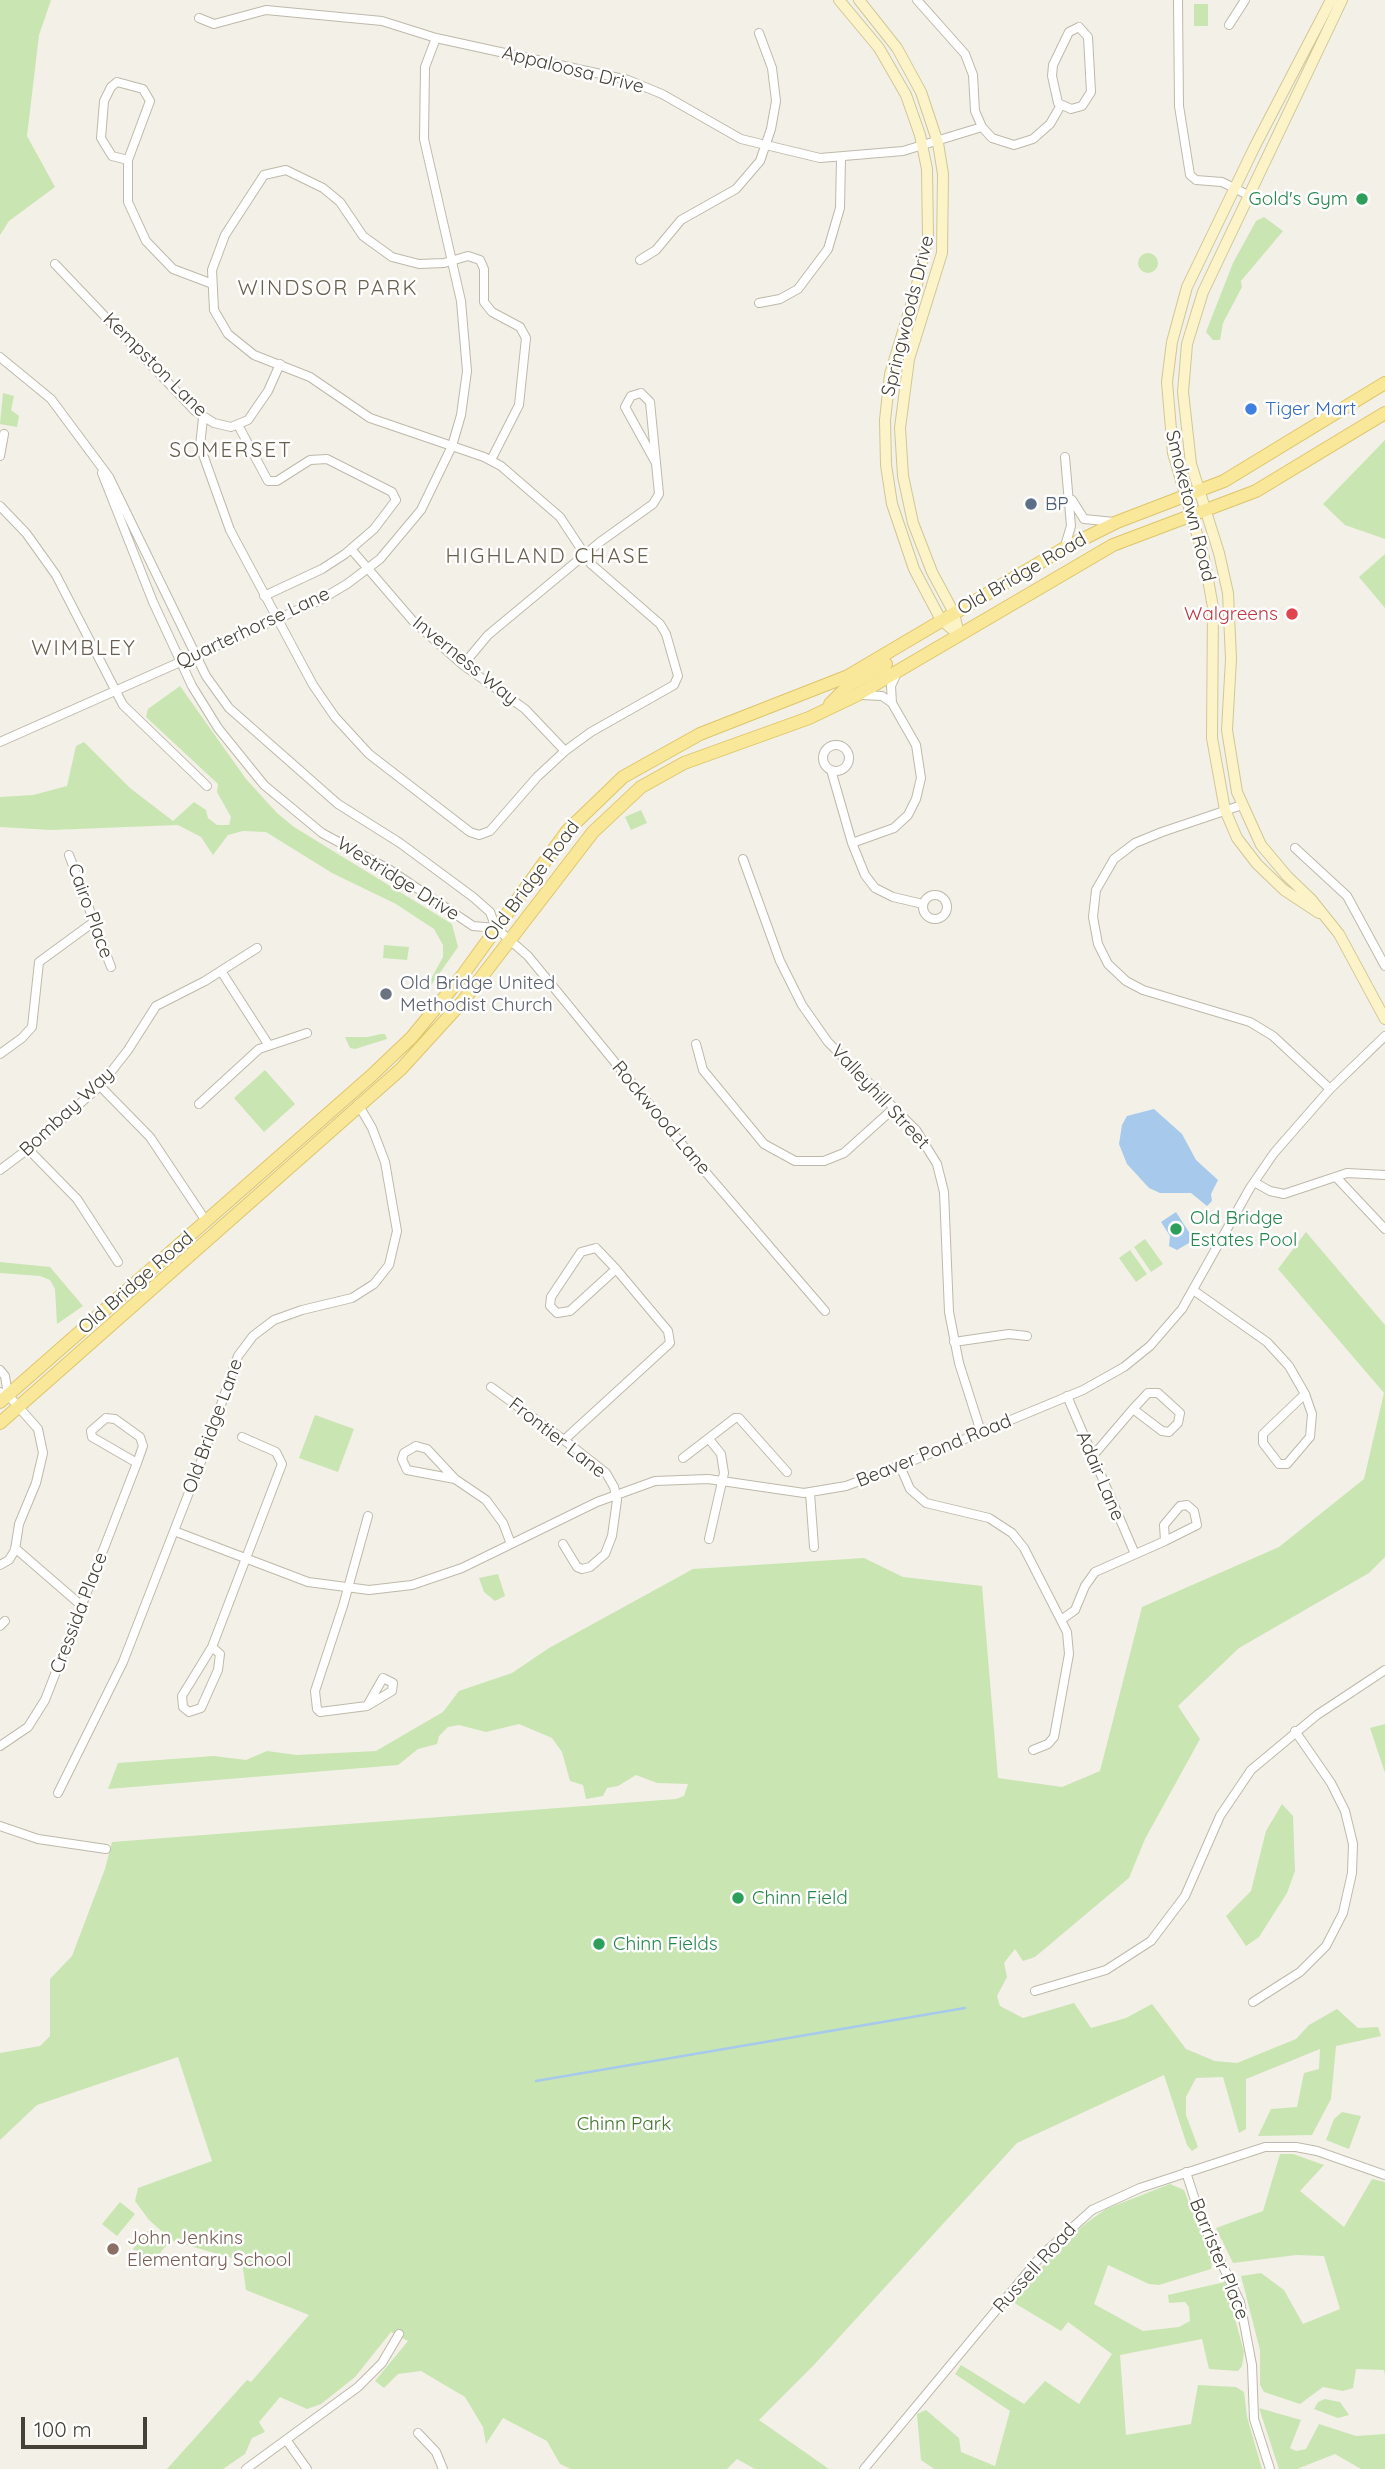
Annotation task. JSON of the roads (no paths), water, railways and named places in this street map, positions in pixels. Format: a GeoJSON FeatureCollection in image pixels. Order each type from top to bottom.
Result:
{"type":"FeatureCollection","features":[{"type":"Feature","properties":{"kind":"main road","name":"Old Bridge Road"},"geometry":{"type":"LineString","coordinates":[[954,612],[1063,549],[1117,522],[1200,492],[1248,467],[1385,383]]}},
{"type":"Feature","properties":{"kind":"main road","name":"Old Bridge Road"},"geometry":{"type":"LineString","coordinates":[[0,1423],[360,1107],[433,1036],[593,832],[641,787],[684,763],[822,712],[857,695],[1113,545],[1206,511],[1279,478],[1385,413]]}},
{"type":"Feature","properties":{"kind":"main road"},"geometry":{"type":"LineString","coordinates":[[822,712],[848,686],[944,623],[954,612]]}},
{"type":"Feature","properties":{"kind":"main road","name":"Old Bridge Road"},"geometry":{"type":"LineString","coordinates":[[3,1396],[206,1222],[352,1093],[420,1028],[568,831],[623,777],[700,734],[848,676],[944,623]]}},
{"type":"Feature","properties":{"kind":"street"},"geometry":{"type":"LineString","coordinates":[[262,0],[262,10]]}},
{"type":"Feature","properties":{"kind":"street","name":"Springwoods Drive"},"geometry":{"type":"LineString","coordinates":[[839,0],[892,69],[914,113],[923,147],[929,190],[929,236],[890,374],[885,453],[889,489],[902,538],[923,590],[944,623],[958,635]]}},
{"type":"Feature","properties":{"kind":"street","name":"Springwoods Drive"},"geometry":{"type":"LineString","coordinates":[[859,0],[909,68],[938,143],[945,202],[942,253],[904,382],[901,456],[907,499],[919,541],[954,612],[958,635]]}},
{"type":"Feature","properties":{"kind":"street"},"geometry":{"type":"LineString","coordinates":[[917,0],[965,54],[973,75],[975,111],[982,127],[999,142],[1023,143],[1042,132],[1061,105]]}},
{"type":"Feature","properties":{"kind":"street"},"geometry":{"type":"LineString","coordinates":[[1178,0],[1179,106],[1190,175],[1196,180],[1222,182],[1248,195]]}},
{"type":"Feature","properties":{"kind":"street"},"geometry":{"type":"LineString","coordinates":[[1229,25],[1245,0]]}},
{"type":"Feature","properties":{"kind":"street","name":"Smoketown Road"},"geometry":{"type":"LineString","coordinates":[[1327,918],[1284,890],[1257,864],[1237,838],[1225,810],[1212,738],[1213,607],[1204,558],[1169,430],[1167,382],[1172,342],[1187,287],[1331,0]]}},
{"type":"Feature","properties":{"kind":"street","name":"Smoketown Road"},"geometry":{"type":"LineString","coordinates":[[1342,0],[1203,292],[1188,344],[1184,415],[1189,454],[1228,593],[1231,659],[1227,730],[1233,773],[1242,805],[1249,824],[1274,862],[1327,918],[1385,1019]]}},
{"type":"Feature","properties":{"kind":"street","name":"Appaloosa Drive"},"geometry":{"type":"LineString","coordinates":[[199,18],[214,24],[262,10],[382,21],[436,38],[628,80],[662,94],[741,139],[765,147],[820,158],[841,158],[923,147],[982,127]]}},
{"type":"Feature","properties":{"kind":"street"},"geometry":{"type":"LineString","coordinates":[[1079,27],[1088,37],[1090,97],[1077,108],[1061,105],[1052,86],[1053,65],[1069,32],[1079,27]]}},
{"type":"Feature","properties":{"kind":"street"},"geometry":{"type":"LineString","coordinates":[[640,260],[656,250],[681,220],[736,189],[753,171],[765,147],[776,101],[772,68],[758,33]]}},
{"type":"Feature","properties":{"kind":"street","name":"Quarterhorse Lane"},"geometry":{"type":"LineString","coordinates":[[0,742],[320,600],[367,569],[396,542],[421,510],[452,446],[465,390],[467,348],[461,301],[428,160],[422,119],[425,67],[436,38]]}},
{"type":"Feature","properties":{"kind":"street"},"geometry":{"type":"LineString","coordinates":[[128,160],[112,156],[102,138],[104,101],[111,87],[117,82],[143,89],[150,101],[128,160],[128,202],[146,241],[173,270],[210,283]]}},
{"type":"Feature","properties":{"kind":"street"},"geometry":{"type":"LineString","coordinates":[[759,303],[780,299],[798,289],[828,249],[840,208],[841,158]]}},
{"type":"Feature","properties":{"kind":"street"},"geometry":{"type":"LineString","coordinates":[[203,418],[199,436],[202,455],[237,546],[313,685],[354,738],[394,777],[473,834],[490,831],[565,751],[591,732],[674,685],[678,676],[660,624],[596,568],[561,517],[491,460],[370,418],[310,377],[247,351],[228,334],[214,310],[210,283],[217,253],[234,219],[264,175],[278,169],[289,170],[331,194],[347,211],[363,236],[391,257],[419,264],[468,256],[481,260],[484,269],[484,302],[492,312],[520,327],[525,335],[522,394],[491,460]]}},
{"type":"Feature","properties":{"kind":"street","name":"Kempston Lane"},"geometry":{"type":"LineString","coordinates":[[55,264],[203,418],[223,426],[238,425]]}},
{"type":"Feature","properties":{"kind":"street","name":"Westridge Drive"},"geometry":{"type":"LineString","coordinates":[[0,357],[51,399],[98,461],[120,498],[217,693],[244,723],[338,804],[400,843],[473,897],[490,912],[496,928],[473,926],[399,876],[322,833],[281,802],[218,728],[180,662],[98,461]]}},
{"type":"Feature","properties":{"kind":"street"},"geometry":{"type":"LineString","coordinates":[[264,596],[322,569],[351,550],[394,505],[392,492],[327,459],[318,458],[304,462],[277,481],[268,481],[238,425],[254,415],[280,364]]}},
{"type":"Feature","properties":{"kind":"street"},"geometry":{"type":"LineString","coordinates":[[463,665],[488,635],[656,500],[656,463],[650,401],[645,395],[635,394],[627,400],[625,407],[656,463]]}},
{"type":"Feature","properties":{"kind":"street"},"geometry":{"type":"LineString","coordinates":[[0,456],[4,434]]}},
{"type":"Feature","properties":{"kind":"street"},"geometry":{"type":"LineString","coordinates":[[1063,549],[1072,526],[1065,457]]}},
{"type":"Feature","properties":{"kind":"street"},"geometry":{"type":"LineString","coordinates":[[1070,497],[1084,519],[1117,522]]}},
{"type":"Feature","properties":{"kind":"street"},"geometry":{"type":"LineString","coordinates":[[0,506],[26,533],[56,575],[83,624],[114,692],[134,718],[207,786]]}},
{"type":"Feature","properties":{"kind":"street","name":"Inverness Way"},"geometry":{"type":"LineString","coordinates":[[351,550],[413,621],[463,665],[525,709],[565,751]]}},
{"type":"Feature","properties":{"kind":"street"},"geometry":{"type":"LineString","coordinates":[[852,843],[894,828],[908,815],[916,800],[921,778],[919,754],[892,703],[891,686],[899,670]]}},
{"type":"Feature","properties":{"kind":"street"},"geometry":{"type":"LineString","coordinates":[[857,695],[877,695],[892,703]]}},
{"type":"Feature","properties":{"kind":"street"},"geometry":{"type":"LineString","coordinates":[[831,770],[852,843],[865,875],[875,888],[893,897],[923,904]]}},
{"type":"Feature","properties":{"kind":"street"},"geometry":{"type":"LineString","coordinates":[[1242,805],[1135,843],[1115,859],[1099,883],[1094,904],[1098,944],[1108,964],[1126,981],[1143,990],[1250,1022],[1273,1036],[1330,1089]]}},
{"type":"Feature","properties":{"kind":"street"},"geometry":{"type":"LineString","coordinates":[[1295,848],[1347,896],[1385,966]]}},
{"type":"Feature","properties":{"kind":"street","name":"Cairo Place"},"geometry":{"type":"LineString","coordinates":[[69,855],[111,967]]}},
{"type":"Feature","properties":{"kind":"street","name":"Valleyhill Street"},"geometry":{"type":"LineString","coordinates":[[743,859],[780,961],[802,1005],[828,1042],[925,1141],[942,1178],[947,1284],[954,1342],[981,1432]]}},
{"type":"Feature","properties":{"kind":"street"},"geometry":{"type":"LineString","coordinates":[[0,1054],[32,1027],[39,962],[95,922]]}},
{"type":"Feature","properties":{"kind":"street","name":"Rockwood Lane"},"geometry":{"type":"LineString","coordinates":[[496,928],[511,939],[825,1311]]}},
{"type":"Feature","properties":{"kind":"street","name":"Bombay Way"},"geometry":{"type":"LineString","coordinates":[[0,1170],[100,1086],[128,1050],[156,1006],[257,948]]}},
{"type":"Feature","properties":{"kind":"street"},"geometry":{"type":"LineString","coordinates":[[221,971],[268,1044]]}},
{"type":"Feature","properties":{"kind":"street"},"geometry":{"type":"LineString","coordinates":[[199,1104],[254,1053],[268,1044],[307,1033]]}},
{"type":"Feature","properties":{"kind":"street","name":"Beaver Pond Road"},"geometry":{"type":"LineString","coordinates":[[174,1531],[308,1582],[348,1590],[388,1589],[435,1578],[617,1494],[673,1478],[723,1482],[779,1492],[810,1493],[846,1486],[900,1466],[1068,1396],[1104,1379],[1139,1356],[1168,1327],[1193,1290],[1254,1182],[1280,1145],[1330,1089],[1385,1036]]}},
{"type":"Feature","properties":{"kind":"street"},"geometry":{"type":"LineString","coordinates":[[696,1044],[703,1070],[764,1144],[795,1161],[811,1163],[844,1153],[894,1108]]}},
{"type":"Feature","properties":{"kind":"street"},"geometry":{"type":"LineString","coordinates":[[100,1086],[150,1137],[206,1222]]}},
{"type":"Feature","properties":{"kind":"street","name":"Old Bridge Lane"},"geometry":{"type":"LineString","coordinates":[[58,1793],[123,1662],[218,1416],[231,1371],[244,1347],[264,1327],[287,1314],[336,1304],[363,1292],[382,1276],[389,1265],[397,1231],[388,1175],[381,1146],[352,1093]]}},
{"type":"Feature","properties":{"kind":"street"},"geometry":{"type":"LineString","coordinates":[[28,1149],[78,1199],[118,1262]]}},
{"type":"Feature","properties":{"kind":"street"},"geometry":{"type":"LineString","coordinates":[[1254,1182],[1270,1191],[1284,1194],[1359,1171],[1385,1174]]}},
{"type":"Feature","properties":{"kind":"street"},"geometry":{"type":"LineString","coordinates":[[1336,1177],[1385,1229]]}},
{"type":"Feature","properties":{"kind":"street"},"geometry":{"type":"LineString","coordinates":[[564,1440],[670,1343],[668,1331],[601,1251],[585,1249],[551,1297],[553,1310],[566,1314],[616,1269]]}},
{"type":"Feature","properties":{"kind":"street"},"geometry":{"type":"LineString","coordinates":[[1193,1290],[1267,1342],[1289,1366],[1305,1394],[1312,1414],[1310,1437],[1287,1464],[1279,1464],[1263,1443],[1263,1434],[1305,1394]]}},
{"type":"Feature","properties":{"kind":"street"},"geometry":{"type":"LineString","coordinates":[[954,1342],[1009,1334],[1027,1336]]}},
{"type":"Feature","properties":{"kind":"street"},"geometry":{"type":"LineString","coordinates":[[0,1370],[5,1376],[3,1396],[18,1407],[38,1429],[43,1453],[36,1483],[19,1524],[15,1548],[9,1560],[0,1565]]}},
{"type":"Feature","properties":{"kind":"street","name":"Frontier Lane"},"geometry":{"type":"LineString","coordinates":[[491,1387],[606,1473],[617,1494]]}},
{"type":"Feature","properties":{"kind":"street"},"geometry":{"type":"LineString","coordinates":[[1091,1458],[1133,1409],[1145,1395],[1153,1392],[1180,1413],[1180,1418],[1176,1425],[1165,1432],[1133,1409]]}},
{"type":"Feature","properties":{"kind":"street","name":"Adair Lane"},"geometry":{"type":"LineString","coordinates":[[1068,1396],[1091,1458],[1135,1554]]}},
{"type":"Feature","properties":{"kind":"street","name":"Cressida Place"},"geometry":{"type":"LineString","coordinates":[[0,1746],[20,1735],[35,1718],[137,1463],[142,1441],[115,1419],[106,1418],[91,1431],[92,1437],[137,1463]]}},
{"type":"Feature","properties":{"kind":"street"},"geometry":{"type":"LineString","coordinates":[[684,1458],[735,1418],[739,1418],[787,1472]]}},
{"type":"Feature","properties":{"kind":"street"},"geometry":{"type":"LineString","coordinates":[[212,1647],[220,1654],[218,1670],[201,1707],[189,1712],[183,1707],[181,1696],[212,1647],[282,1464],[276,1452],[242,1437]]}},
{"type":"Feature","properties":{"kind":"street"},"geometry":{"type":"LineString","coordinates":[[709,1438],[721,1454],[723,1482],[709,1539]]}},
{"type":"Feature","properties":{"kind":"street"},"geometry":{"type":"LineString","coordinates":[[455,1479],[407,1470],[404,1453],[416,1446],[427,1449],[455,1479],[486,1500],[503,1523],[511,1544]]}},
{"type":"Feature","properties":{"kind":"street"},"geometry":{"type":"LineString","coordinates":[[900,1466],[910,1489],[926,1503],[989,1518],[1012,1533],[1024,1548],[1067,1632],[1069,1654],[1054,1737],[1048,1744],[1033,1749]]}},
{"type":"Feature","properties":{"kind":"street"},"geometry":{"type":"LineString","coordinates":[[810,1493],[814,1547]]}},
{"type":"Feature","properties":{"kind":"street"},"geometry":{"type":"LineString","coordinates":[[563,1544],[577,1567],[582,1569],[590,1567],[605,1554],[612,1536],[617,1494]]}},
{"type":"Feature","properties":{"kind":"street"},"geometry":{"type":"LineString","coordinates":[[1061,1620],[1075,1610],[1085,1586],[1096,1572],[1165,1541],[1197,1525],[1191,1507],[1180,1506],[1168,1518],[1164,1525],[1165,1541]]}},
{"type":"Feature","properties":{"kind":"street"},"geometry":{"type":"LineString","coordinates":[[367,1706],[320,1712],[315,1701],[317,1681],[348,1590],[368,1516]]}},
{"type":"Feature","properties":{"kind":"street"},"geometry":{"type":"LineString","coordinates":[[15,1548],[82,1606]]}},
{"type":"Feature","properties":{"kind":"street"},"geometry":{"type":"LineString","coordinates":[[1035,1991],[1106,1970],[1151,1941],[1185,1896],[1220,1816],[1237,1787],[1268,1753],[1295,1731],[1344,1695],[1385,1670]]}},
{"type":"Feature","properties":{"kind":"street"},"geometry":{"type":"LineString","coordinates":[[1253,2003],[1300,1972],[1326,1946],[1343,1913],[1353,1873],[1353,1844],[1345,1811],[1331,1783],[1295,1731]]}},
{"type":"Feature","properties":{"kind":"street"},"geometry":{"type":"LineString","coordinates":[[0,1826],[46,1840],[106,1849]]}},
{"type":"Feature","properties":{"kind":"street","name":"Russell Road"},"geometry":{"type":"LineString","coordinates":[[864,2469],[1060,2236],[1104,2204],[1186,2172],[1253,2150],[1280,2146],[1317,2151],[1385,2175]]}},
{"type":"Feature","properties":{"kind":"street","name":"Barrister Place"},"geometry":{"type":"LineString","coordinates":[[1186,2172],[1202,2222],[1240,2302],[1251,2354],[1254,2419],[1269,2469]]}},
{"type":"Feature","properties":{"kind":"street"},"geometry":{"type":"LineString","coordinates":[[246,2469],[287,2441],[370,2376],[399,2334]]}},
{"type":"Feature","properties":{"kind":"street"},"geometry":{"type":"LineString","coordinates":[[418,2433],[431,2445],[443,2469]]}},
{"type":"Feature","properties":{"kind":"street"},"geometry":{"type":"LineString","coordinates":[[287,2441],[307,2469]]}},
{"type":"Feature","properties":{"kind":"water"},"geometry":{"type":"Polygon","coordinates":[[[1154,1109],[1182,1134],[1196,1160],[1218,1180],[1211,1194],[1212,1201],[1207,1206],[1191,1193],[1160,1193],[1149,1188],[1127,1164],[1119,1144],[1122,1125],[1127,1116],[1154,1109]]]}},
{"type":"Feature","properties":{"kind":"water","name":"Old Bridge Estates Pool"},"geometry":{"type":"Polygon","coordinates":[[[1176,1212],[1194,1240],[1177,1250],[1169,1246],[1170,1236],[1161,1222],[1176,1212]]]}},
{"type":"Feature","properties":{"kind":"waterway"},"geometry":{"type":"LineString","coordinates":[[536,2081],[965,2008]]}},
{"type":"Feature","properties":{"kind":"place","name":"Gold's Gym"},"geometry":{"type":"Point","coordinates":[1362,199]}},
{"type":"Feature","properties":{"kind":"place","name":"Tiger Mart"},"geometry":{"type":"Point","coordinates":[1251,409]}},
{"type":"Feature","properties":{"kind":"place","name":"BP"},"geometry":{"type":"Point","coordinates":[1031,504]}},
{"type":"Feature","properties":{"kind":"place","name":"Walgreens"},"geometry":{"type":"Point","coordinates":[1292,614]}},
{"type":"Feature","properties":{"kind":"place","name":"Old Bridge United Methodist Church"},"geometry":{"type":"Point","coordinates":[386,994]}},
{"type":"Feature","properties":{"kind":"place","name":"Old Bridge Estates Pool"},"geometry":{"type":"Point","coordinates":[1176,1229]}},
{"type":"Feature","properties":{"kind":"place","name":"Chinn Field"},"geometry":{"type":"Point","coordinates":[738,1898]}},
{"type":"Feature","properties":{"kind":"place","name":"Chinn Fields"},"geometry":{"type":"Point","coordinates":[599,1944]}},
{"type":"Feature","properties":{"kind":"place","name":"John Jenkins Elementary School"},"geometry":{"type":"Point","coordinates":[113,2249]}},
{"type":"Feature","properties":{"kind":"district","name":"WINDSOR PARK"},"geometry":{"type":"Point","coordinates":[328,289]}},
{"type":"Feature","properties":{"kind":"district","name":"SOMERSET"},"geometry":{"type":"Point","coordinates":[231,451]}},
{"type":"Feature","properties":{"kind":"district","name":"HIGHLAND CHASE"},"geometry":{"type":"Point","coordinates":[548,557]}},
{"type":"Feature","properties":{"kind":"district","name":"WIMBLEY"},"geometry":{"type":"Point","coordinates":[84,649]}},
{"type":"Feature","properties":{"kind":"park label","name":"Chinn Park"},"geometry":{"type":"Point","coordinates":[624,2124]}}]}
